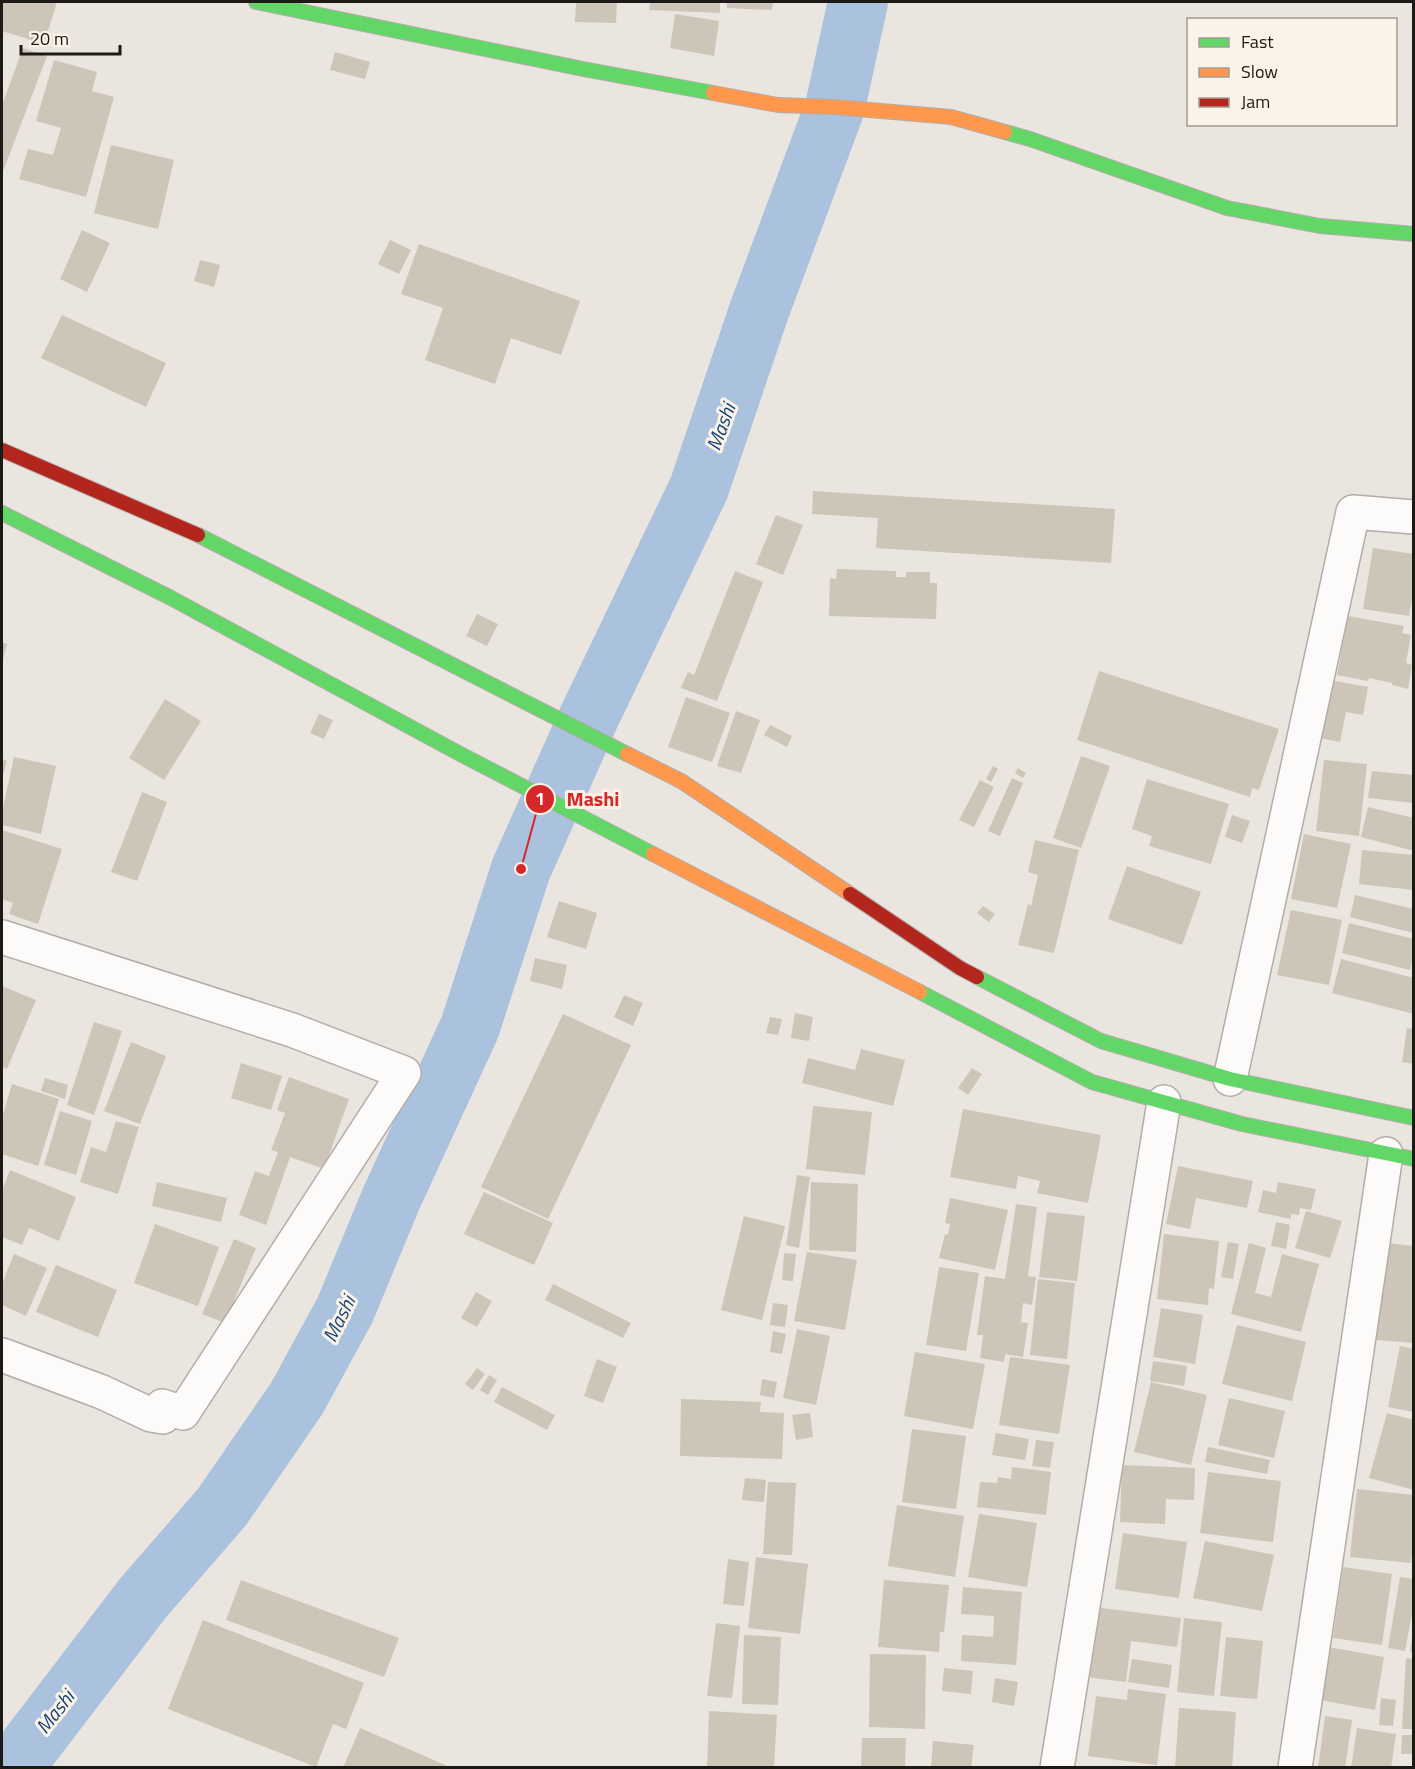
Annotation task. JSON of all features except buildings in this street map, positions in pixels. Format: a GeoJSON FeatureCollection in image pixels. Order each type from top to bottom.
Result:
{"type":"FeatureCollection","features":[{"type":"Feature","properties":{"kind":"main road"},"geometry":{"type":"LineString","coordinates":[[256,2],[583,69],[778,105],[835,107],[951,117],[1030,139],[1227,208],[1320,226],[1413,234]]}},
{"type":"Feature","properties":{"kind":"main road"},"geometry":{"type":"LineString","coordinates":[[2,450],[206,538],[681,781],[960,968],[1101,1041],[1230,1079],[1413,1118]]}},
{"type":"Feature","properties":{"kind":"main road"},"geometry":{"type":"LineString","coordinates":[[2,513],[171,598],[642,850],[1092,1082],[1242,1124],[1400,1156]]}},
{"type":"Feature","properties":{"kind":"street"},"geometry":{"type":"LineString","coordinates":[[1230,1079],[1353,512],[1413,517]]}},
{"type":"Feature","properties":{"kind":"street"},"geometry":{"type":"LineString","coordinates":[[2,937],[292,1030],[404,1073],[183,1413],[162,1406],[163,1417],[151,1416],[102,1392],[2,1355]]}},
{"type":"Feature","properties":{"kind":"street"},"geometry":{"type":"LineString","coordinates":[[1056,1767],[1164,1102]]}},
{"type":"Feature","properties":{"kind":"street"},"geometry":{"type":"LineString","coordinates":[[1295,1767],[1400,1156]]}},
{"type":"Feature","properties":{"kind":"waterway","name":"Mashi"},"geometry":{"type":"LineString","coordinates":[[13,1768],[143,1598],[222,1507],[297,1398],[345,1310],[391,1199],[470,1027],[521,869],[589,717],[699,488],[759,311],[835,107],[858,2]]}},
{"type":"Feature","properties":{"kind":"traffic: fast"},"geometry":{"type":"LineString","coordinates":[[256,2],[583,69],[713,93]]}},
{"type":"Feature","properties":{"kind":"traffic: fast"},"geometry":{"type":"LineString","coordinates":[[1005,132],[1227,208],[1320,226],[1414,234]]}},
{"type":"Feature","properties":{"kind":"traffic: fast"},"geometry":{"type":"LineString","coordinates":[[2,513],[171,598],[464,756],[653,854]]}},
{"type":"Feature","properties":{"kind":"traffic: fast"},"geometry":{"type":"LineString","coordinates":[[198,535],[627,754]]}},
{"type":"Feature","properties":{"kind":"traffic: fast"},"geometry":{"type":"LineString","coordinates":[[977,977],[1101,1041],[1230,1079],[1414,1118]]}},
{"type":"Feature","properties":{"kind":"traffic: fast"},"geometry":{"type":"LineString","coordinates":[[920,992],[1092,1082],[1242,1124],[1414,1159]]}},
{"type":"Feature","properties":{"kind":"traffic: slow"},"geometry":{"type":"LineString","coordinates":[[713,93],[778,105],[835,107],[951,117],[1005,132]]}},
{"type":"Feature","properties":{"kind":"traffic: slow"},"geometry":{"type":"LineString","coordinates":[[627,754],[681,781],[850,894]]}},
{"type":"Feature","properties":{"kind":"traffic: slow"},"geometry":{"type":"LineString","coordinates":[[653,854],[920,992]]}},
{"type":"Feature","properties":{"kind":"traffic: jam"},"geometry":{"type":"LineString","coordinates":[[2,450],[198,535]]}},
{"type":"Feature","properties":{"kind":"traffic: jam"},"geometry":{"type":"LineString","coordinates":[[850,894],[977,977]]}},
{"type":"Feature","properties":{"kind":"place","name":"Mashi"},"geometry":{"type":"Point","coordinates":[521,869]}}]}
